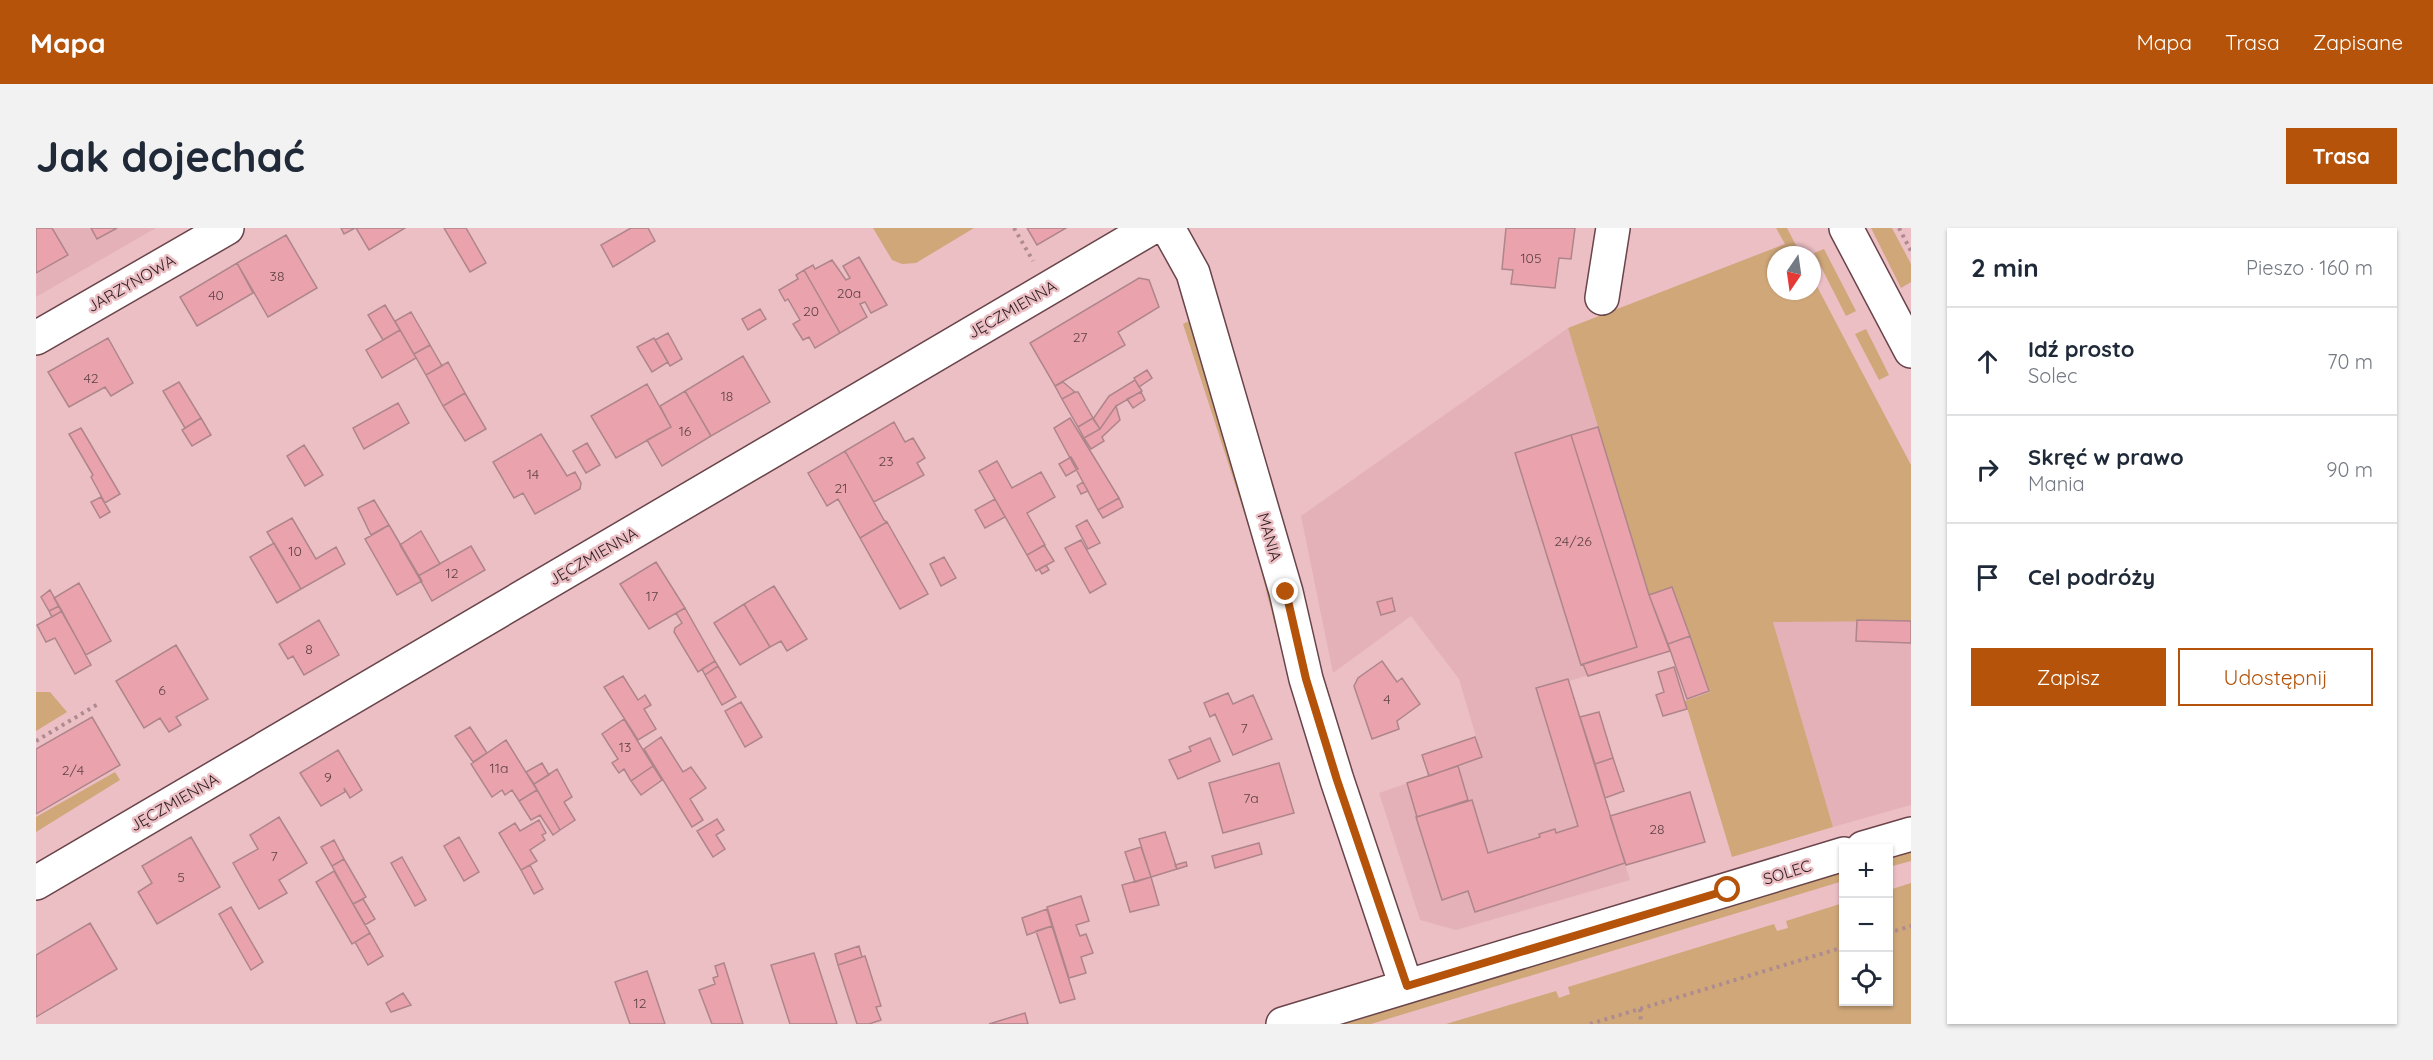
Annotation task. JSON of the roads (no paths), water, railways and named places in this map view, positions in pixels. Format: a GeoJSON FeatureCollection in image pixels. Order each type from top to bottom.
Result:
{"type":"FeatureCollection","features":[{"type":"Feature","properties":{"kind":"street","name":"JARZYNOWA"},"geometry":{"type":"LineString","coordinates":[[36,338],[227,228]]}},
{"type":"Feature","properties":{"kind":"street","name":"JĘCZMIENNA"},"geometry":{"type":"LineString","coordinates":[[36,883],[1150,228]]}},
{"type":"Feature","properties":{"kind":"street","name":"MANIA"},"geometry":{"type":"LineString","coordinates":[[1168,228],[1193,273],[1286,592],[1306,679],[1407,986]]}},
{"type":"Feature","properties":{"kind":"street"},"geometry":{"type":"LineString","coordinates":[[1602,298],[1613,228]]}},
{"type":"Feature","properties":{"kind":"street"},"geometry":{"type":"LineString","coordinates":[[1846,228],[1911,351]]}},
{"type":"Feature","properties":{"kind":"street"},"geometry":{"type":"LineString","coordinates":[[1879,844],[1911,834]]}},
{"type":"Feature","properties":{"kind":"street","name":"SOLEC"},"geometry":{"type":"LineString","coordinates":[[1283,1024],[1839,856]]}}]}
